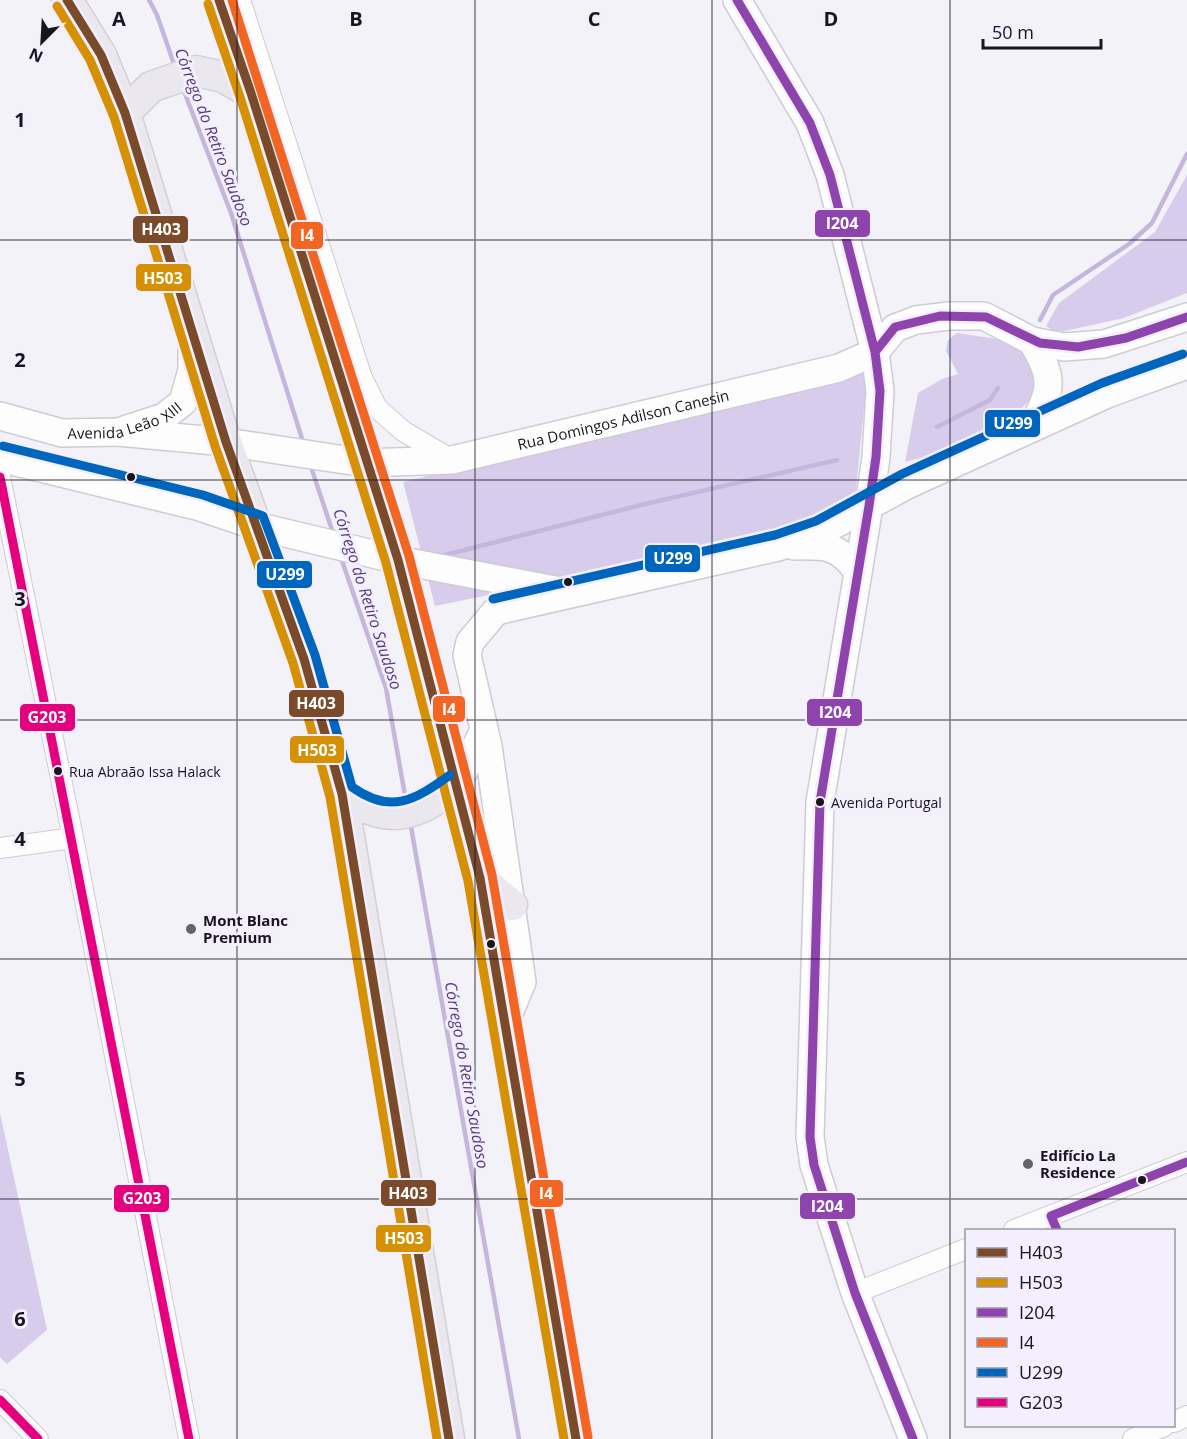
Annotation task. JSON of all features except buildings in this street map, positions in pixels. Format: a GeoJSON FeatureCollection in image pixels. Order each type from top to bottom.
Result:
{"type":"FeatureCollection","features":[{"type":"Feature","properties":{"kind":"main road"},"geometry":{"type":"LineString","coordinates":[[67,0],[101,55],[125,113],[192,338],[226,442],[304,659],[342,794],[449,1439]]}},
{"type":"Feature","properties":{"kind":"main road"},"geometry":{"type":"LineString","coordinates":[[219,0],[251,93],[365,463],[398,560],[457,785],[480,878],[576,1439]]}},
{"type":"Feature","properties":{"kind":"main road"},"geometry":{"type":"LineString","coordinates":[[737,0],[810,123],[830,175],[875,352],[880,391],[876,458],[869,506],[820,802],[810,1137],[814,1165],[855,1293],[913,1439]]}},
{"type":"Feature","properties":{"kind":"main road"},"geometry":{"type":"LineString","coordinates":[[125,113],[151,87],[196,71],[224,77],[251,93]]}},
{"type":"Feature","properties":{"kind":"main road"},"geometry":{"type":"LineString","coordinates":[[302,255],[332,284]]}},
{"type":"Feature","properties":{"kind":"main road"},"geometry":{"type":"LineString","coordinates":[[875,352],[895,327],[916,320],[949,316],[984,316],[1032,341],[1064,347],[1104,344],[1187,317]]}},
{"type":"Feature","properties":{"kind":"main road","name":"Avenida Leão XIII"},"geometry":{"type":"LineString","coordinates":[[0,416],[62,433],[118,432],[164,417],[183,402],[192,370],[192,338]]}},
{"type":"Feature","properties":{"kind":"main road"},"geometry":{"type":"LineString","coordinates":[[1032,341],[1047,367],[1049,386],[1044,405],[1032,427]]}},
{"type":"Feature","properties":{"kind":"main road","name":"Rua Domingos Adilson Canesin"},"geometry":{"type":"LineString","coordinates":[[118,432],[226,442],[365,463],[452,459],[839,368],[875,352]]}},
{"type":"Feature","properties":{"kind":"main road"},"geometry":{"type":"LineString","coordinates":[[504,1025],[522,982],[484,730],[467,655],[470,642],[496,611],[777,547],[821,532],[869,506],[1032,427],[1107,394],[1187,365]]}},
{"type":"Feature","properties":{"kind":"main road"},"geometry":{"type":"LineString","coordinates":[[0,458],[200,507],[256,526],[398,560],[570,593]]}},
{"type":"Feature","properties":{"kind":"main road"},"geometry":{"type":"LineString","coordinates":[[777,547],[814,545],[835,549],[847,556],[858,572]]}},
{"type":"Feature","properties":{"kind":"main road"},"geometry":{"type":"LineString","coordinates":[[342,794],[361,808],[379,814],[402,814],[423,808],[457,785],[484,730]]}},
{"type":"Feature","properties":{"kind":"main road"},"geometry":{"type":"LineString","coordinates":[[480,878],[512,905]]}},
{"type":"Feature","properties":{"kind":"street"},"geometry":{"type":"LineString","coordinates":[[240,0],[365,383],[377,408],[403,431],[452,459]]}},
{"type":"Feature","properties":{"kind":"street"},"geometry":{"type":"LineString","coordinates":[[365,383],[365,463]]}},
{"type":"Feature","properties":{"kind":"street"},"geometry":{"type":"LineString","coordinates":[[0,477],[73,838],[189,1439]]}},
{"type":"Feature","properties":{"kind":"street"},"geometry":{"type":"LineString","coordinates":[[0,848],[73,838]]}},
{"type":"Feature","properties":{"kind":"street"},"geometry":{"type":"LineString","coordinates":[[1020,1229],[1054,1223],[1187,1162]]}},
{"type":"Feature","properties":{"kind":"street"},"geometry":{"type":"LineString","coordinates":[[855,1293],[965,1249]]}},
{"type":"Feature","properties":{"kind":"street"},"geometry":{"type":"LineString","coordinates":[[0,1400],[38,1439]]}},
{"type":"Feature","properties":{"kind":"street"},"geometry":{"type":"LineString","coordinates":[[1139,1435],[1159,1427]]}},
{"type":"Feature","properties":{"kind":"shaded area"},"geometry":{"type":"Polygon","coordinates":[[[1187,175],[1187,293],[1124,318],[1056,333],[1046,326],[1059,303],[1155,232],[1187,175]]]}},
{"type":"Feature","properties":{"kind":"shaded area"},"geometry":{"type":"Polygon","coordinates":[[[957,333],[1004,340],[1030,357],[1038,381],[1026,404],[1013,415],[984,432],[951,447],[905,462],[918,393],[942,379],[958,374],[946,351],[948,340],[957,333]]]}},
{"type":"Feature","properties":{"kind":"shaded area"},"geometry":{"type":"Polygon","coordinates":[[[868,367],[855,500],[785,535],[435,606],[403,482],[868,367]]]}},
{"type":"Feature","properties":{"kind":"shaded area"},"geometry":{"type":"Polygon","coordinates":[[[0,1113],[47,1330],[7,1364],[0,1357],[0,1113]]]}},
{"type":"Feature","properties":{"kind":"waterway","name":"Córrego do Retiro Saudoso"},"geometry":{"type":"LineString","coordinates":[[149,0],[157,15],[175,67]]}},
{"type":"Feature","properties":{"kind":"waterway","name":"Córrego do Retiro Saudoso"},"geometry":{"type":"LineString","coordinates":[[182,86],[231,213],[304,445]]}},
{"type":"Feature","properties":{"kind":"waterway"},"geometry":{"type":"LineString","coordinates":[[1040,320],[1053,295],[1129,244],[1152,223],[1187,154]]}},
{"type":"Feature","properties":{"kind":"waterway"},"geometry":{"type":"LineString","coordinates":[[937,427],[990,400],[998,388]]}},
{"type":"Feature","properties":{"kind":"waterway"},"geometry":{"type":"LineString","coordinates":[[437,557],[645,504],[837,460]]}},
{"type":"Feature","properties":{"kind":"waterway","name":"Córrego do Retiro Saudoso"},"geometry":{"type":"LineString","coordinates":[[310,464],[334,536]]}},
{"type":"Feature","properties":{"kind":"waterway","name":"Córrego do Retiro Saudoso"},"geometry":{"type":"LineString","coordinates":[[340,555],[386,688],[406,801]]}},
{"type":"Feature","properties":{"kind":"waterway","name":"Córrego do Retiro Saudoso"},"geometry":{"type":"LineString","coordinates":[[410,821],[519,1439]]}},
{"type":"Feature","properties":{"kind":"transit line","name":"H403"},"geometry":{"type":"LineString","coordinates":[[67,0],[101,55],[125,113],[226,442],[304,659],[342,794],[449,1439]]}},
{"type":"Feature","properties":{"kind":"transit line","name":"H403"},"geometry":{"type":"LineString","coordinates":[[219,0],[251,93],[398,560],[480,878],[576,1439]]}},
{"type":"Feature","properties":{"kind":"transit line","name":"I4"},"geometry":{"type":"LineString","coordinates":[[232,0],[409,556],[492,875],[588,1437]]}},
{"type":"Feature","properties":{"kind":"transit line","name":"I204"},"geometry":{"type":"LineString","coordinates":[[737,0],[810,123],[830,175],[875,352],[880,391],[876,457],[869,506],[820,802],[810,1137],[814,1165],[855,1293],[913,1439]]}},
{"type":"Feature","properties":{"kind":"transit line","name":"H503"},"geometry":{"type":"LineString","coordinates":[[208,4],[240,97],[386,563],[468,881],[564,1439]]}},
{"type":"Feature","properties":{"kind":"transit line","name":"H503"},"geometry":{"type":"LineString","coordinates":[[57,6],[90,60],[114,117],[215,446],[293,663],[330,797],[437,1439]]}},
{"type":"Feature","properties":{"kind":"transit line","name":"I204"},"geometry":{"type":"LineString","coordinates":[[875,352],[895,327],[940,316],[986,317],[1040,343],[1078,347],[1126,338],[1187,317]]}},
{"type":"Feature","properties":{"kind":"transit line","name":"U299"},"geometry":{"type":"LineString","coordinates":[[493,599],[775,535],[816,521],[902,474],[1102,383],[1183,354]]}},
{"type":"Feature","properties":{"kind":"transit line","name":"U299"},"geometry":{"type":"LineString","coordinates":[[3,446],[203,495],[263,516],[315,655],[352,787],[366,796],[379,800],[402,801],[414,797],[450,775]]}},
{"type":"Feature","properties":{"kind":"transit line","name":"G203"},"geometry":{"type":"LineString","coordinates":[[0,477],[189,1439]]}},
{"type":"Feature","properties":{"kind":"transit line","name":"I204"},"geometry":{"type":"LineString","coordinates":[[1057,1229],[1051,1216],[1187,1162]]}},
{"type":"Feature","properties":{"kind":"transit line","name":"G203"},"geometry":{"type":"LineString","coordinates":[[0,1400],[38,1439]]}},
{"type":"Feature","properties":{"kind":"place","name":"Rua Abraão Issa Halack"},"geometry":{"type":"Point","coordinates":[58,771]}},
{"type":"Feature","properties":{"kind":"place","name":"Avenida Portugal"},"geometry":{"type":"Point","coordinates":[820,802]}},
{"type":"Feature","properties":{"kind":"place","name":"Mont Blanc Premium"},"geometry":{"type":"Point","coordinates":[191,929]}},
{"type":"Feature","properties":{"kind":"place","name":"Edifício La Residence"},"geometry":{"type":"Point","coordinates":[1028,1164]}}]}
